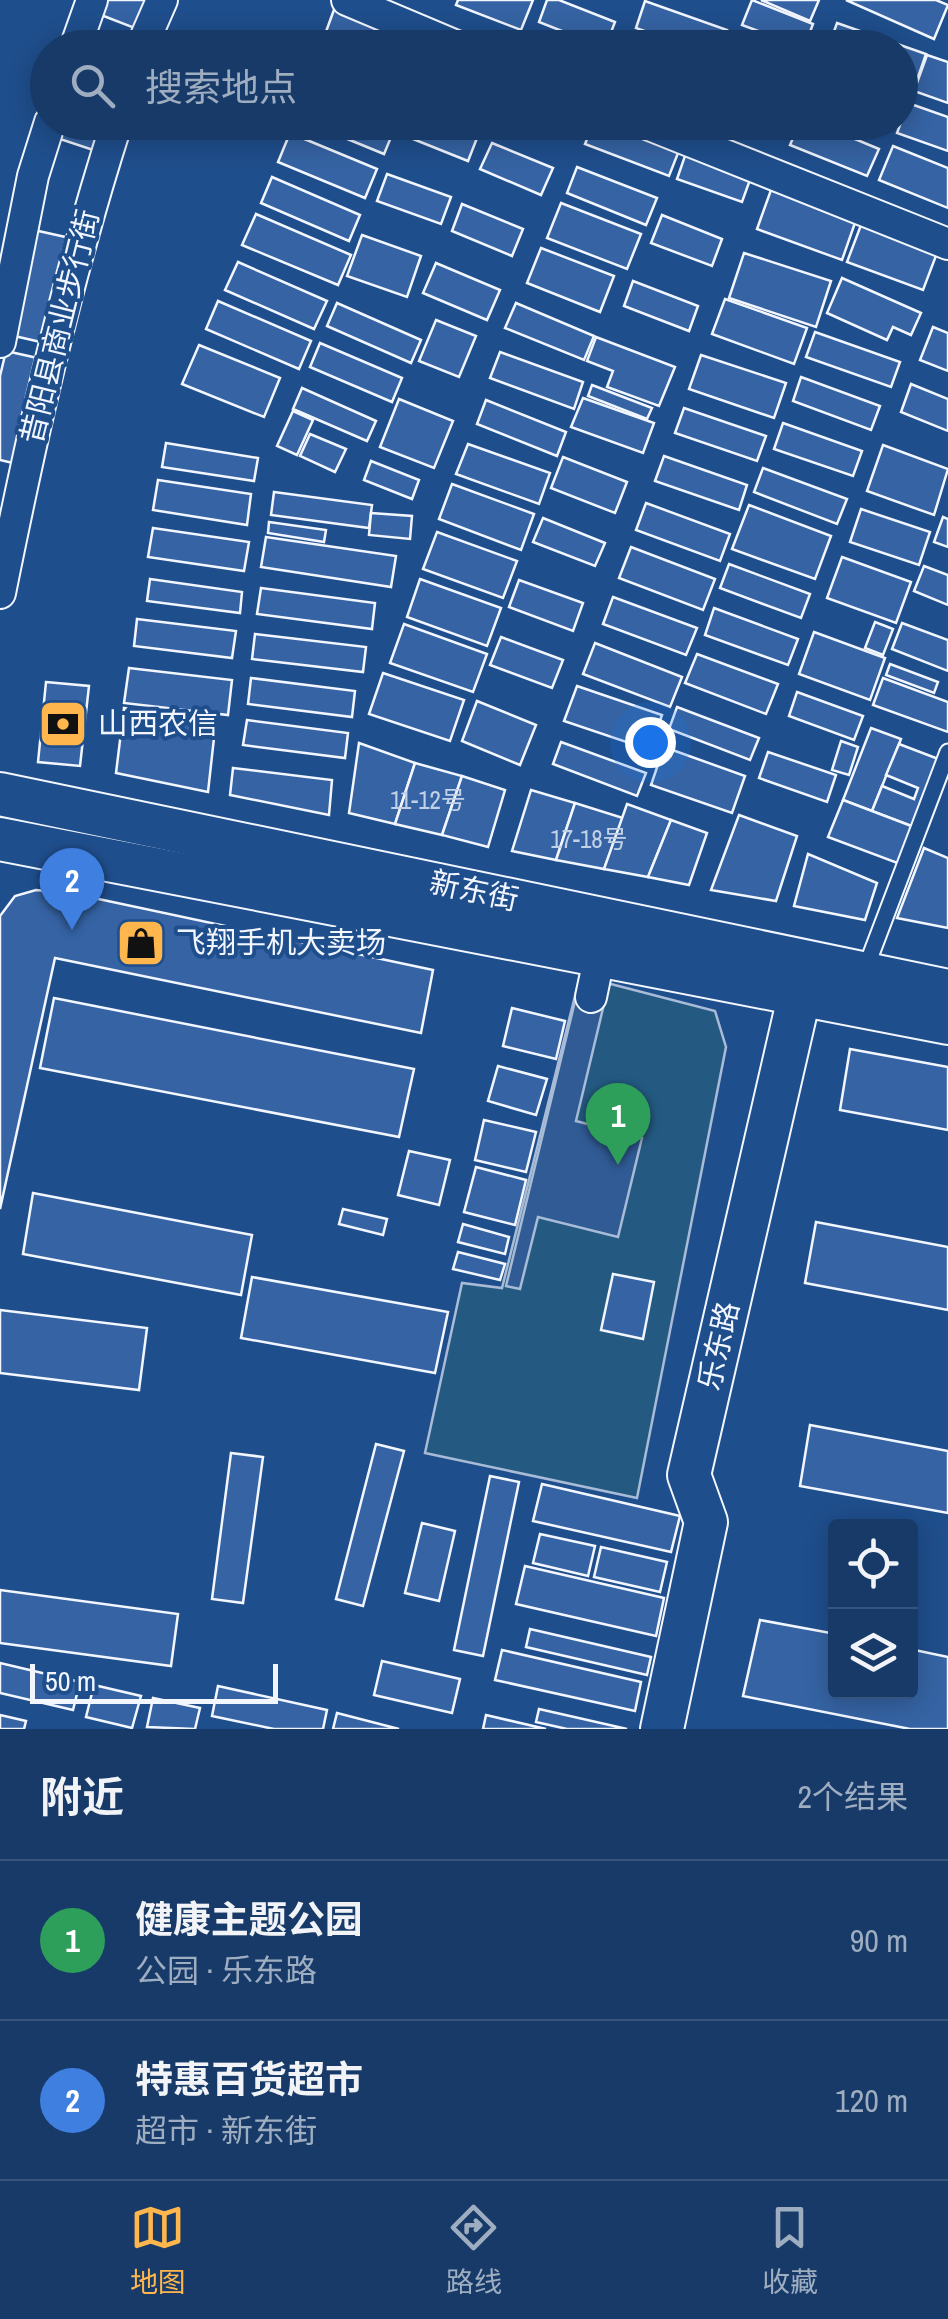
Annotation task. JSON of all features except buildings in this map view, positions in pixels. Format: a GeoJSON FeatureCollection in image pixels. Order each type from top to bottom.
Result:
{"type":"FeatureCollection","features":[{"type":"Feature","properties":{"kind":"main road","name":"新东街"},"geometry":{"type":"LineString","coordinates":[[0,794],[804,978],[948,1023]]}},
{"type":"Feature","properties":{"kind":"main road","name":"新东街"},"geometry":{"type":"LineString","coordinates":[[0,839],[600,954],[804,978],[864,974],[948,991]]}},
{"type":"Feature","properties":{"kind":"main road","name":"乐东路"},"geometry":{"type":"LineString","coordinates":[[662,1729],[706,1522],[689,1475],[804,978]]}},
{"type":"Feature","properties":{"kind":"street"},"geometry":{"type":"LineString","coordinates":[[81,30],[92,0]]}},
{"type":"Feature","properties":{"kind":"street"},"geometry":{"type":"LineString","coordinates":[[149,30],[162,0]]}},
{"type":"Feature","properties":{"kind":"street"},"geometry":{"type":"LineString","coordinates":[[347,0],[418,30]]}},
{"type":"Feature","properties":{"kind":"street","name":"昔阳县商业步行街"},"geometry":{"type":"LineString","coordinates":[[0,342],[33,176],[44,140]]}},
{"type":"Feature","properties":{"kind":"street","name":"昔阳县商业步行街"},"geometry":{"type":"LineString","coordinates":[[0,592],[46,375],[82,228],[110,140]]}},
{"type":"Feature","properties":{"kind":"street"},"geometry":{"type":"LineString","coordinates":[[687,140],[948,244]]}},
{"type":"Feature","properties":{"kind":"street"},"geometry":{"type":"LineString","coordinates":[[591,996],[600,954]]}},
{"type":"Feature","properties":{"kind":"lane"},"geometry":{"type":"LineString","coordinates":[[864,974],[948,752]]}},
{"type":"Feature","properties":{"kind":"shaded area"},"geometry":{"type":"Polygon","coordinates":[[[580,976],[715,1011],[726,1047],[637,1498],[425,1453],[462,1283],[502,1288],[580,976]]]}},
{"type":"Feature","properties":{"kind":"shaded area"},"geometry":{"type":"Polygon","coordinates":[[[577,993],[605,1000],[576,1121],[642,1138],[618,1237],[538,1217],[520,1289],[506,1286],[577,993]]]}},
{"type":"Feature","properties":{"kind":"place","name":"山西农信"},"geometry":{"type":"Point","coordinates":[63,724]}},
{"type":"Feature","properties":{"kind":"place","name":"特惠百货超市"},"geometry":{"type":"Point","coordinates":[72,930]}},
{"type":"Feature","properties":{"kind":"place","name":"飞翔手机大卖场"},"geometry":{"type":"Point","coordinates":[141,943]}},
{"type":"Feature","properties":{"kind":"place","name":"健康主题公园"},"geometry":{"type":"Point","coordinates":[618,1165]}}]}
